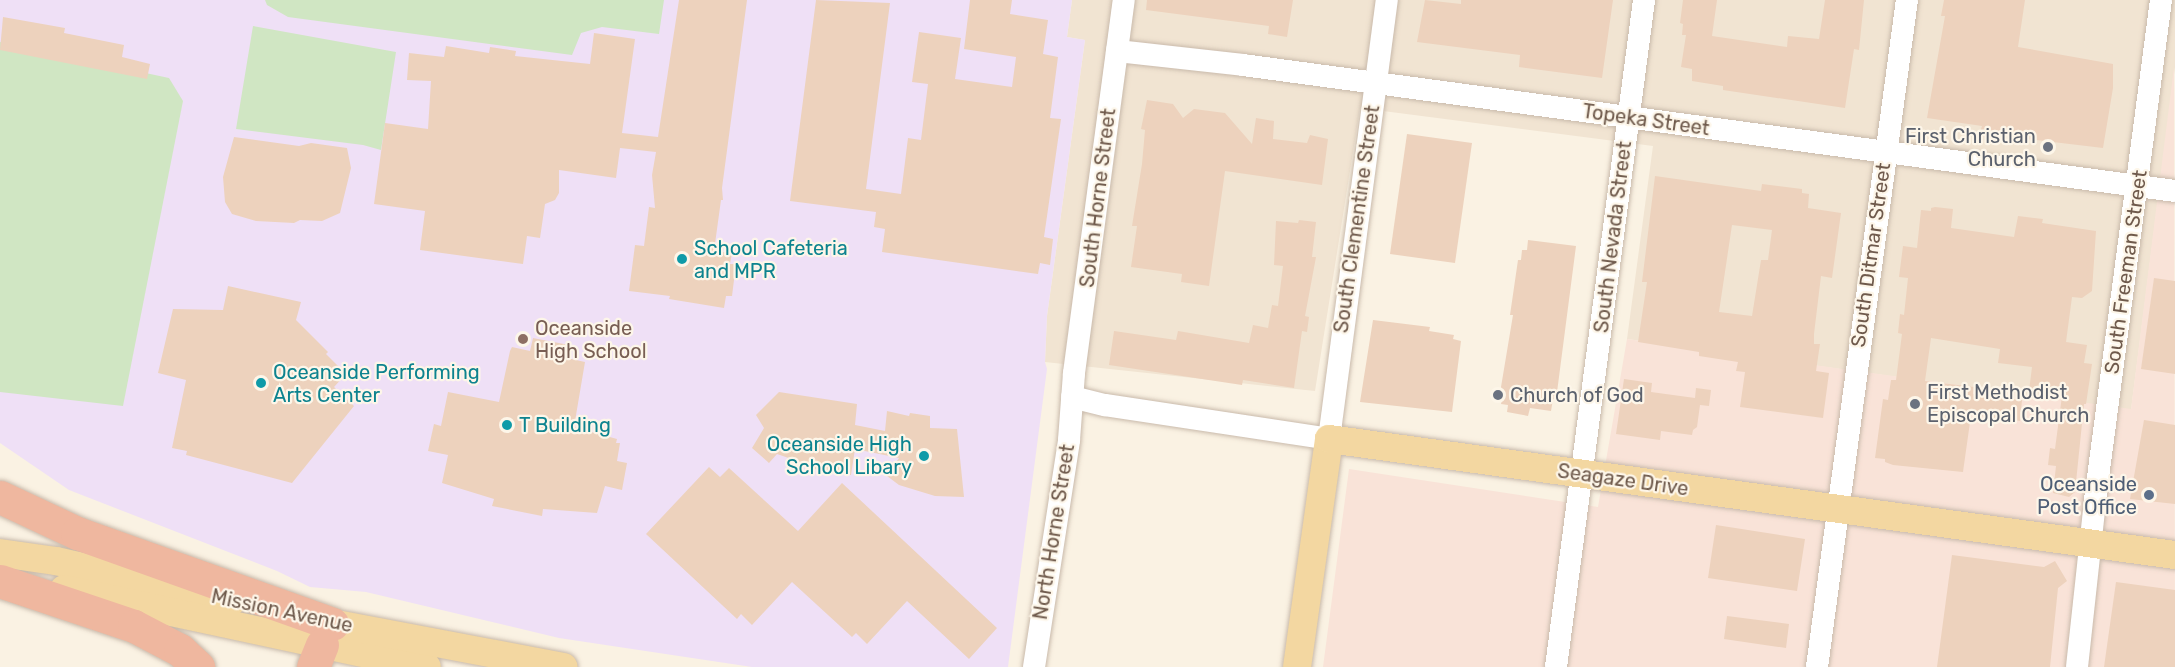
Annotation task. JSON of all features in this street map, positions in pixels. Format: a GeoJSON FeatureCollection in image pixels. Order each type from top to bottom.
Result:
{"type":"FeatureCollection","features":[{"type":"Feature","properties":{"kind":"highway"},"geometry":{"type":"LineString","coordinates":[[0,497],[323,646]]}},
{"type":"Feature","properties":{"kind":"highway"},"geometry":{"type":"LineString","coordinates":[[0,580],[134,626],[180,650],[198,667]]}},
{"type":"Feature","properties":{"kind":"main road","name":"Seagaze Drive"},"geometry":{"type":"LineString","coordinates":[[1327,452],[1338,454],[1356,448],[1385,448],[2175,555]]}},
{"type":"Feature","properties":{"kind":"main road"},"geometry":{"type":"LineString","coordinates":[[1297,667],[1327,452]]}},
{"type":"Feature","properties":{"kind":"main road","name":"Mission Avenue"},"geometry":{"type":"LineString","coordinates":[[0,553],[56,561],[323,646],[564,667]]}},
{"type":"Feature","properties":{"kind":"main road","name":"Mission Avenue"},"geometry":{"type":"LineString","coordinates":[[0,580],[62,589],[427,667]]}},
{"type":"Feature","properties":{"kind":"street","name":"South Horne Street"},"geometry":{"type":"LineString","coordinates":[[1072,397],[1124,0]]}},
{"type":"Feature","properties":{"kind":"street","name":"South Clementine Street"},"geometry":{"type":"LineString","coordinates":[[1327,452],[1387,0]]}},
{"type":"Feature","properties":{"kind":"street","name":"South Nevada Street"},"geometry":{"type":"LineString","coordinates":[[1556,667],[1644,0]]}},
{"type":"Feature","properties":{"kind":"street","name":"South Ditmar Street"},"geometry":{"type":"LineString","coordinates":[[1817,667],[1907,0]]}},
{"type":"Feature","properties":{"kind":"street","name":"South Freeman Street"},"geometry":{"type":"LineString","coordinates":[[2077,667],[2161,0]]}},
{"type":"Feature","properties":{"kind":"street","name":"Topeka Street"},"geometry":{"type":"LineString","coordinates":[[1117,51],[2175,191]]}},
{"type":"Feature","properties":{"kind":"street"},"geometry":{"type":"LineString","coordinates":[[1072,397],[1327,452]]}},
{"type":"Feature","properties":{"kind":"street","name":"North Horne Street"},"geometry":{"type":"LineString","coordinates":[[1034,667],[1067,452],[1072,397]]}},
{"type":"Feature","properties":{"kind":"shaded area","name":"Oceanside High School"},"geometry":{"type":"Polygon","coordinates":[[[0,0],[1072,0],[1067,37],[1085,40],[1047,316],[1045,362],[1047,369],[1008,667],[752,667],[559,638],[366,592],[310,587],[277,571],[69,490],[0,443],[0,0]]]}},
{"type":"Feature","properties":{"kind":"shaded area"},"geometry":{"type":"Polygon","coordinates":[[[1072,0],[2175,0],[2175,67],[2131,410],[1627,339],[1653,146],[1360,108],[1315,391],[1045,362],[1047,316],[1085,40],[1067,37],[1072,0]]]}},
{"type":"Feature","properties":{"kind":"shaded area"},"geometry":{"type":"Polygon","coordinates":[[[2174,67],[2175,667],[1323,667],[1349,469],[1598,507],[1627,339],[2131,409],[2174,67]]]}},
{"type":"Feature","properties":{"kind":"green space"},"geometry":{"type":"Polygon","coordinates":[[[265,0],[664,0],[659,34],[602,27],[581,33],[572,55],[288,17],[267,5],[265,0]]]}},
{"type":"Feature","properties":{"kind":"green space"},"geometry":{"type":"Polygon","coordinates":[[[253,26],[396,52],[381,150],[363,145],[236,129],[253,26]]]}},
{"type":"Feature","properties":{"kind":"green space"},"geometry":{"type":"Polygon","coordinates":[[[0,42],[169,78],[183,101],[123,406],[0,392],[0,42]]]}},
{"type":"Feature","properties":{"kind":"building"},"geometry":{"type":"Polygon","coordinates":[[[679,0],[747,0],[722,188],[723,200],[721,200],[714,251],[732,253],[730,264],[736,264],[732,296],[726,296],[724,308],[669,299],[670,296],[629,291],[635,245],[644,246],[649,207],[655,208],[652,175],[656,152],[620,148],[616,178],[559,170],[559,193],[555,200],[545,204],[540,238],[527,236],[523,264],[420,250],[425,211],[374,204],[385,123],[428,129],[431,81],[407,80],[409,53],[444,57],[446,46],[489,53],[490,47],[516,51],[515,56],[590,64],[594,33],[635,39],[622,133],[658,137],[679,0]]]}},
{"type":"Feature","properties":{"kind":"building"},"geometry":{"type":"Polygon","coordinates":[[[816,0],[890,3],[866,189],[901,194],[908,138],[921,140],[928,84],[912,82],[919,32],[961,38],[955,79],[1012,87],[1016,57],[964,49],[970,0],[1012,0],[1010,14],[1048,20],[1043,54],[1058,57],[1050,118],[1061,119],[1044,237],[1053,239],[1050,265],[1040,263],[1038,274],[882,252],[885,229],[874,227],[876,212],[790,201],[816,0]]]}},
{"type":"Feature","properties":{"kind":"building"},"geometry":{"type":"Polygon","coordinates":[[[1147,0],[1293,0],[1287,37],[1268,34],[1269,26],[1146,10],[1147,0]]]}},
{"type":"Feature","properties":{"kind":"building"},"geometry":{"type":"Polygon","coordinates":[[[1425,0],[1461,4],[1461,0],[1613,0],[1602,78],[1519,67],[1520,55],[1417,42],[1425,0]]]}},
{"type":"Feature","properties":{"kind":"building"},"geometry":{"type":"Polygon","coordinates":[[[1683,0],[1717,0],[1712,36],[1787,47],[1788,36],[1819,39],[1825,0],[1864,0],[1859,50],[1854,49],[1845,108],[1723,90],[1723,86],[1692,81],[1692,69],[1681,67],[1686,35],[1682,35],[1683,24],[1680,23],[1683,0]]]}},
{"type":"Feature","properties":{"kind":"building"},"geometry":{"type":"Polygon","coordinates":[[[1944,0],[2025,0],[2018,47],[2113,64],[2113,88],[2103,148],[2027,139],[2027,135],[1927,118],[1945,16],[1941,16],[1944,0]]]}},
{"type":"Feature","properties":{"kind":"building"},"geometry":{"type":"Polygon","coordinates":[[[3,17],[65,28],[64,33],[124,45],[122,57],[150,64],[147,79],[0,50],[3,17]]]}},
{"type":"Feature","properties":{"kind":"building"},"geometry":{"type":"Polygon","coordinates":[[[1147,100],[1173,104],[1183,118],[1194,109],[1225,113],[1252,144],[1256,118],[1274,121],[1273,139],[1307,143],[1310,135],[1328,139],[1322,185],[1225,171],[1209,286],[1181,282],[1182,274],[1131,267],[1137,226],[1132,226],[1145,130],[1141,129],[1147,100]]]}},
{"type":"Feature","properties":{"kind":"building"},"geometry":{"type":"Polygon","coordinates":[[[1407,134],[1472,143],[1455,263],[1390,254],[1407,134]]]}},
{"type":"Feature","properties":{"kind":"building"},"geometry":{"type":"Polygon","coordinates":[[[234,137],[299,146],[311,143],[347,148],[351,168],[340,213],[322,221],[300,220],[294,223],[256,221],[232,214],[225,202],[223,177],[234,137]]]}},
{"type":"Feature","properties":{"kind":"building"},"geometry":{"type":"Polygon","coordinates":[[[1655,176],[1761,191],[1762,184],[1802,189],[1802,193],[1809,194],[1808,208],[1841,213],[1832,278],[1821,276],[1814,334],[1814,344],[1820,344],[1816,371],[1829,373],[1823,418],[1740,407],[1745,372],[1736,371],[1738,362],[1699,356],[1699,352],[1638,342],[1647,282],[1642,282],[1655,176]],[[1732,225],[1719,312],[1752,316],[1761,260],[1768,260],[1772,230],[1732,225]]]}},
{"type":"Feature","properties":{"kind":"building"},"geometry":{"type":"Polygon","coordinates":[[[1931,208],[1953,209],[1951,228],[2014,237],[2018,216],[2043,219],[2042,223],[2096,231],[2092,291],[2082,298],[2072,297],[2066,342],[2087,345],[2084,363],[2092,364],[2086,404],[2084,404],[2075,492],[2069,497],[2053,493],[2056,466],[2048,465],[2050,448],[2055,449],[2062,396],[2029,391],[2032,367],[1998,363],[2000,349],[1931,338],[1925,381],[1974,387],[1973,394],[2022,400],[2020,421],[1971,415],[1963,472],[1893,465],[1885,462],[1885,459],[1875,458],[1883,399],[1888,400],[1891,380],[1896,380],[1902,334],[1898,333],[1900,314],[1904,315],[1908,278],[1899,277],[1903,246],[1917,248],[1921,210],[1931,211],[1931,208]]]}},
{"type":"Feature","properties":{"kind":"building"},"geometry":{"type":"Polygon","coordinates":[[[1299,220],[1316,222],[1312,257],[1316,257],[1305,316],[1309,317],[1307,332],[1302,331],[1294,388],[1243,380],[1242,385],[1109,365],[1114,331],[1176,340],[1178,331],[1249,343],[1253,325],[1268,328],[1272,305],[1278,306],[1283,266],[1274,265],[1276,221],[1298,223],[1299,220]]]}},
{"type":"Feature","properties":{"kind":"building"},"geometry":{"type":"Polygon","coordinates":[[[1528,240],[1576,246],[1556,400],[1553,399],[1551,411],[1530,408],[1528,416],[1507,412],[1508,405],[1501,404],[1503,393],[1500,393],[1513,315],[1510,315],[1518,260],[1521,260],[1522,250],[1527,250],[1528,240]]]}},
{"type":"Feature","properties":{"kind":"building"},"geometry":{"type":"Polygon","coordinates":[[[2154,278],[2175,281],[2175,374],[2141,369],[2154,278]]]}},
{"type":"Feature","properties":{"kind":"building","name":"Oceanside Performing Arts Center"},"geometry":{"type":"Polygon","coordinates":[[[228,286],[301,302],[296,320],[346,374],[334,387],[354,406],[292,483],[186,455],[187,451],[172,448],[186,380],[158,373],[173,309],[223,310],[228,286]]]}},
{"type":"Feature","properties":{"kind":"building"},"geometry":{"type":"Polygon","coordinates":[[[1373,320],[1430,327],[1429,331],[1454,335],[1453,339],[1461,341],[1452,412],[1360,402],[1373,320]]]}},
{"type":"Feature","properties":{"kind":"building","name":"T Building"},"geometry":{"type":"Polygon","coordinates":[[[533,338],[569,345],[567,358],[585,362],[574,427],[617,439],[616,443],[620,443],[617,461],[627,463],[622,490],[605,486],[597,513],[543,509],[542,516],[492,506],[494,499],[442,483],[448,455],[428,451],[434,424],[441,426],[448,392],[499,402],[512,347],[530,351],[533,338]]]}},
{"type":"Feature","properties":{"kind":"building"},"geometry":{"type":"Polygon","coordinates":[[[1624,379],[1652,383],[1651,392],[1695,398],[1696,388],[1711,390],[1709,406],[1700,405],[1697,427],[1693,430],[1692,435],[1661,431],[1660,440],[1616,434],[1624,379]]]}},
{"type":"Feature","properties":{"kind":"building"},"geometry":{"type":"Polygon","coordinates":[[[779,392],[857,404],[855,425],[885,431],[887,411],[909,416],[910,413],[930,416],[930,428],[957,429],[964,497],[935,496],[899,485],[887,476],[899,458],[855,449],[851,475],[809,468],[809,465],[777,454],[769,463],[752,448],[764,428],[756,415],[779,392]]]}},
{"type":"Feature","properties":{"kind":"building"},"geometry":{"type":"Polygon","coordinates":[[[2144,420],[2175,425],[2175,504],[2130,499],[2144,420]]]}},
{"type":"Feature","properties":{"kind":"building"},"geometry":{"type":"Polygon","coordinates":[[[709,467],[720,477],[729,468],[798,531],[842,483],[997,628],[969,659],[907,601],[867,644],[856,633],[852,637],[792,582],[752,625],[741,614],[737,619],[646,534],[709,467]]]}},
{"type":"Feature","properties":{"kind":"building"},"geometry":{"type":"Polygon","coordinates":[[[1716,525],[1805,539],[1797,591],[1708,578],[1716,525]]]}},
{"type":"Feature","properties":{"kind":"building"},"geometry":{"type":"Polygon","coordinates":[[[1952,555],[2044,567],[2055,561],[2067,581],[2058,588],[2050,667],[1937,667],[1952,555]]]}},
{"type":"Feature","properties":{"kind":"building"},"geometry":{"type":"Polygon","coordinates":[[[2116,582],[2175,590],[2175,667],[2104,667],[2116,582]]]}},
{"type":"Feature","properties":{"kind":"building"},"geometry":{"type":"Polygon","coordinates":[[[1727,616],[1789,624],[1786,648],[1724,639],[1727,616]]]}},
{"type":"Feature","properties":{"kind":"place","name":"First Christian Church"},"geometry":{"type":"Point","coordinates":[2048,147]}},
{"type":"Feature","properties":{"kind":"place","name":"School Cafeteria and MPR"},"geometry":{"type":"Point","coordinates":[682,259]}},
{"type":"Feature","properties":{"kind":"place","name":"Oceanside High School"},"geometry":{"type":"Point","coordinates":[523,339]}},
{"type":"Feature","properties":{"kind":"place","name":"Oceanside Performing Arts Center"},"geometry":{"type":"Point","coordinates":[261,383]}},
{"type":"Feature","properties":{"kind":"place","name":"Church of God"},"geometry":{"type":"Point","coordinates":[1498,395]}},
{"type":"Feature","properties":{"kind":"place","name":"First Methodist Episcopal Church"},"geometry":{"type":"Point","coordinates":[1915,404]}},
{"type":"Feature","properties":{"kind":"place","name":"T Building"},"geometry":{"type":"Point","coordinates":[507,425]}},
{"type":"Feature","properties":{"kind":"place","name":"Oceanside High School Libary"},"geometry":{"type":"Point","coordinates":[924,456]}},
{"type":"Feature","properties":{"kind":"place","name":"Oceanside Post Office"},"geometry":{"type":"Point","coordinates":[2149,495]}}]}
